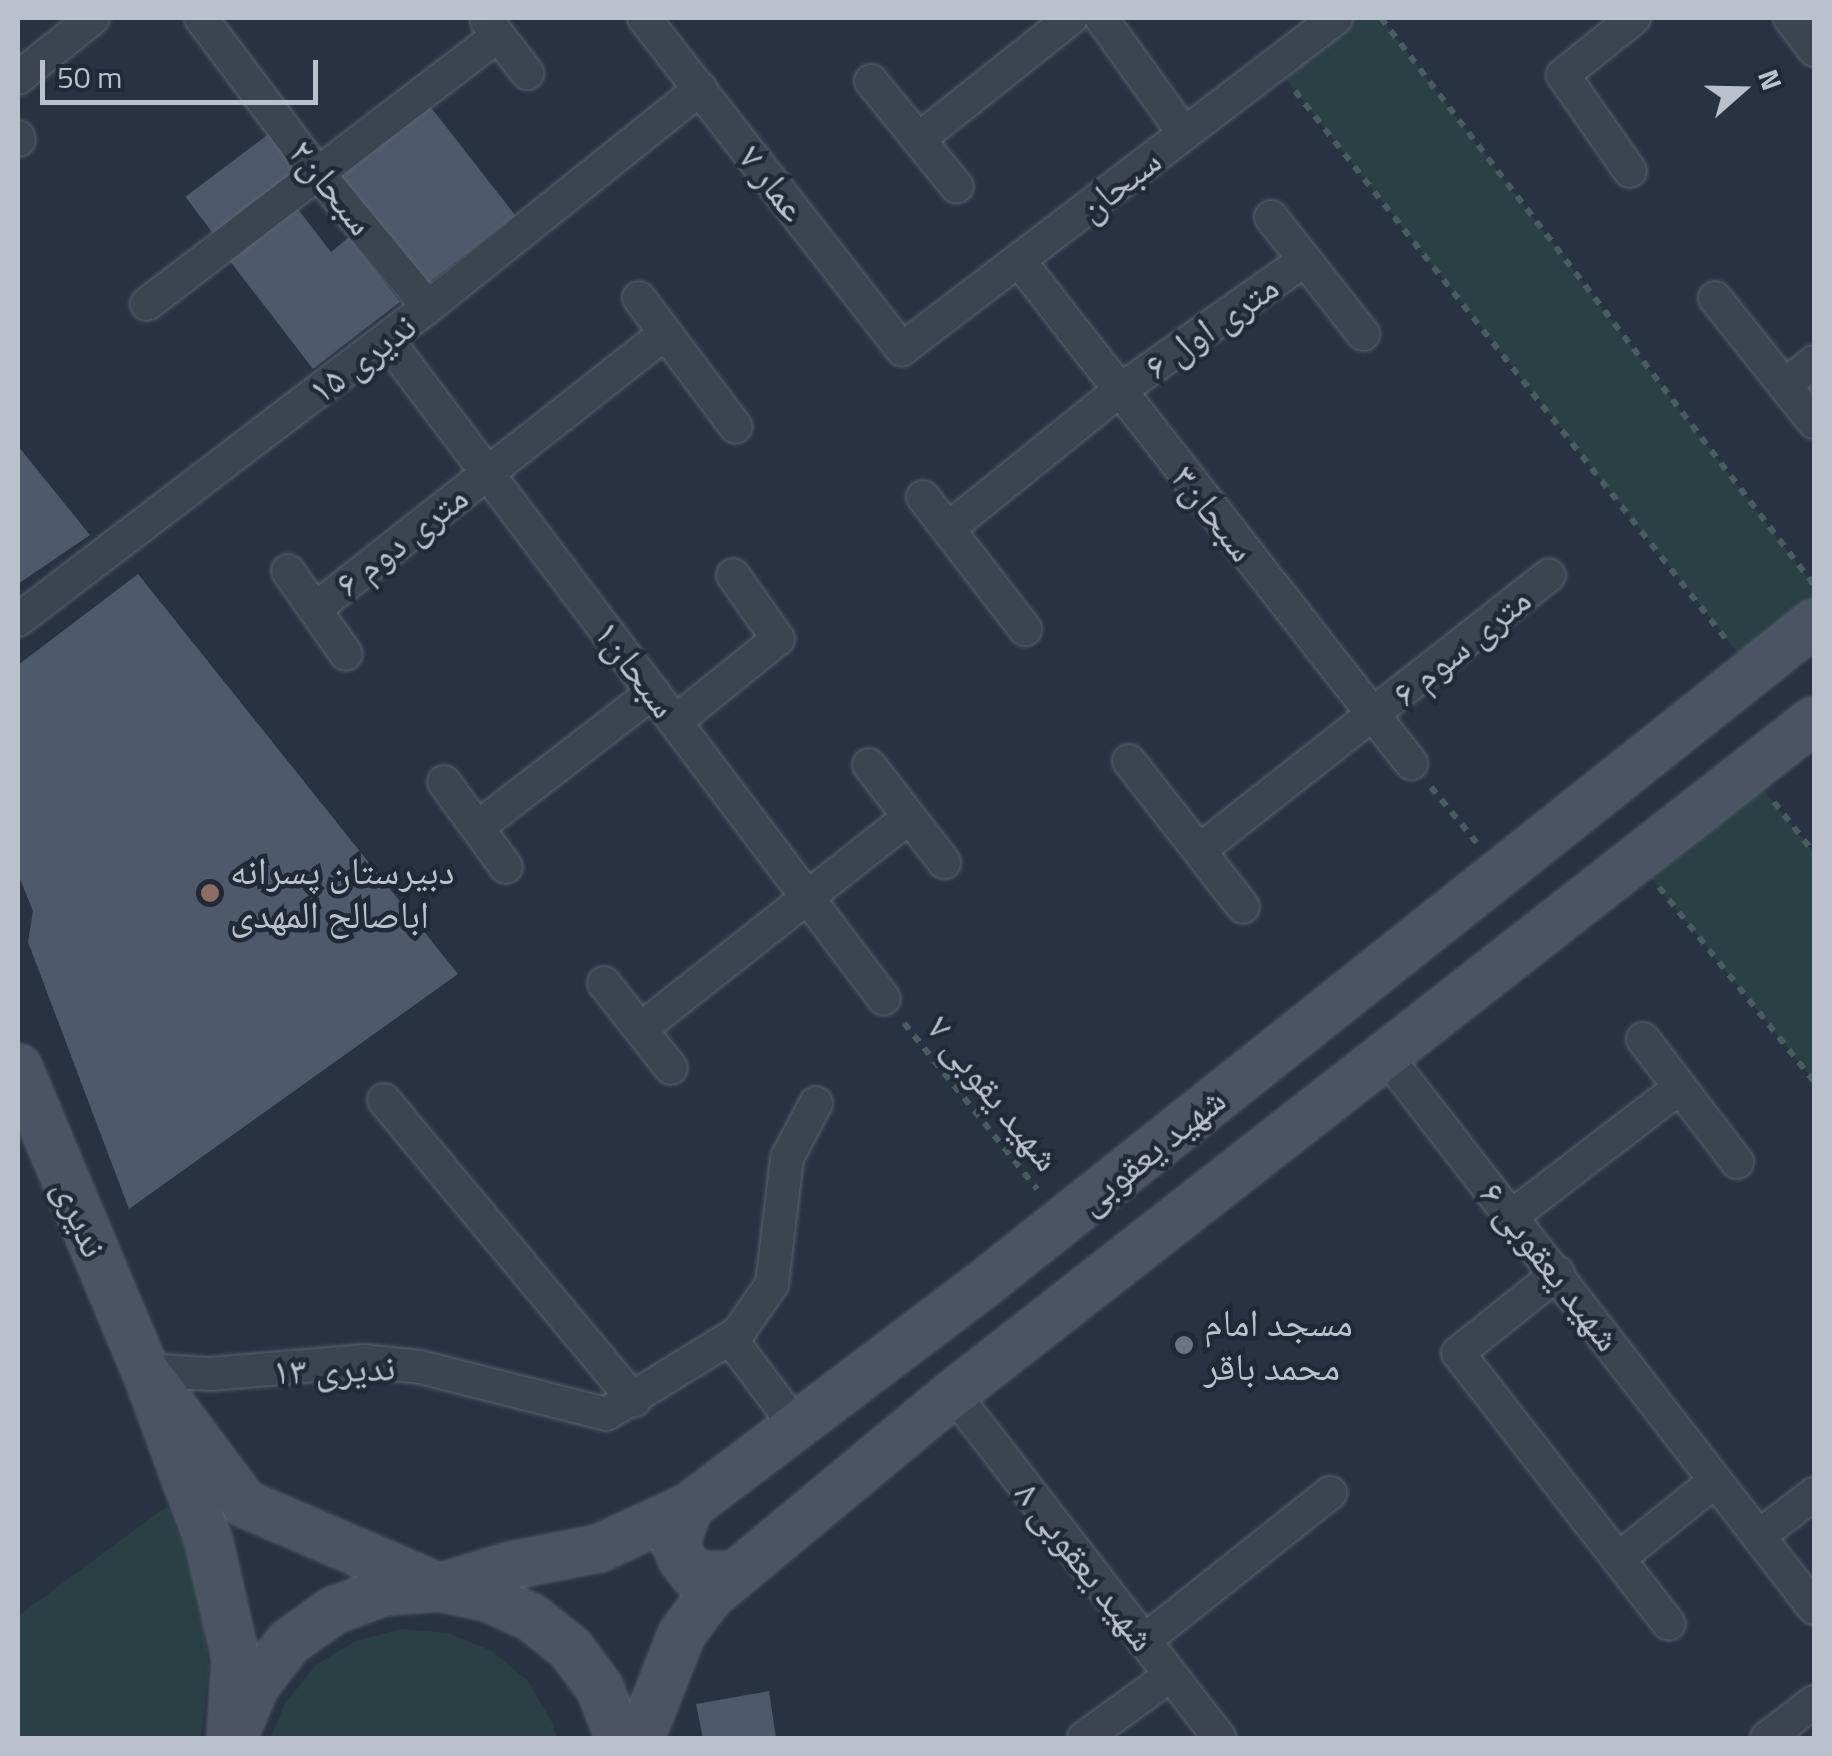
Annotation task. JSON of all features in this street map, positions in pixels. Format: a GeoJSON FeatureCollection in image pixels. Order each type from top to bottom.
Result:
{"type":"FeatureCollection","features":[{"type":"Feature","properties":{"kind":"street"},"geometry":{"type":"LineString","coordinates":[[18,78],[93,18]]}},
{"type":"Feature","properties":{"kind":"street","name":"سبحان۲"},"geometry":{"type":"LineString","coordinates":[[201,18],[316,170],[428,307]]}},
{"type":"Feature","properties":{"kind":"street","name":"عمار ۷"},"geometry":{"type":"LineString","coordinates":[[644,18],[902,350]]}},
{"type":"Feature","properties":{"kind":"street"},"geometry":{"type":"LineString","coordinates":[[919,139],[1072,18]]}},
{"type":"Feature","properties":{"kind":"street"},"geometry":{"type":"LineString","coordinates":[[1101,18],[1184,132]]}},
{"type":"Feature","properties":{"kind":"street","name":"سبحان"},"geometry":{"type":"LineString","coordinates":[[902,350],[1336,18]]}},
{"type":"Feature","properties":{"kind":"street"},"geometry":{"type":"LineString","coordinates":[[1630,171],[1563,75],[1634,18]]}},
{"type":"Feature","properties":{"kind":"street"},"geometry":{"type":"LineString","coordinates":[[1790,18],[1814,50]]}},
{"type":"Feature","properties":{"kind":"street"},"geometry":{"type":"LineString","coordinates":[[147,304],[491,26],[527,73]]}},
{"type":"Feature","properties":{"kind":"street"},"geometry":{"type":"LineString","coordinates":[[871,81],[957,186]]}},
{"type":"Feature","properties":{"kind":"street","name":"ندیری ۱۵"},"geometry":{"type":"LineString","coordinates":[[18,620],[386,340],[700,89]]}},
{"type":"Feature","properties":{"kind":"street"},"geometry":{"type":"LineString","coordinates":[[1271,217],[1363,334]]}},
{"type":"Feature","properties":{"kind":"street","name":"۶ متری اول"},"geometry":{"type":"LineString","coordinates":[[1119,391],[1303,261]]}},
{"type":"Feature","properties":{"kind":"street","name":"سبحان۳"},"geometry":{"type":"LineString","coordinates":[[1020,262],[1411,763]]}},
{"type":"Feature","properties":{"kind":"street"},"geometry":{"type":"LineString","coordinates":[[640,298],[736,427]]}},
{"type":"Feature","properties":{"kind":"street"},"geometry":{"type":"LineString","coordinates":[[1715,298],[1814,422]]}},
{"type":"Feature","properties":{"kind":"street"},"geometry":{"type":"LineString","coordinates":[[488,472],[664,334]]}},
{"type":"Feature","properties":{"kind":"street","name":"سبحان۱"},"geometry":{"type":"LineString","coordinates":[[386,340],[884,999]]}},
{"type":"Feature","properties":{"kind":"street"},"geometry":{"type":"LineString","coordinates":[[1786,384],[1814,362]]}},
{"type":"Feature","properties":{"kind":"street"},"geometry":{"type":"LineString","coordinates":[[949,528],[1119,391]]}},
{"type":"Feature","properties":{"kind":"street","name":"۶ متری دوم"},"geometry":{"type":"LineString","coordinates":[[314,608],[488,472]]}},
{"type":"Feature","properties":{"kind":"street"},"geometry":{"type":"LineString","coordinates":[[923,497],[1025,629]]}},
{"type":"Feature","properties":{"kind":"street"},"geometry":{"type":"LineString","coordinates":[[288,572],[346,654]]}},
{"type":"Feature","properties":{"kind":"street"},"geometry":{"type":"LineString","coordinates":[[675,722],[778,639],[733,575]]}},
{"type":"Feature","properties":{"kind":"street","name":"۶ متری سوم"},"geometry":{"type":"LineString","coordinates":[[1200,850],[1549,575]]}},
{"type":"Feature","properties":{"kind":"street","name":"شهید یعقوبی"},"geometry":{"type":"LineString","coordinates":[[438,1587],[511,1565],[598,1548],[688,1506],[1062,1221],[1814,622]]}},
{"type":"Feature","properties":{"kind":"street"},"geometry":{"type":"LineString","coordinates":[[478,828],[652,692]]}},
{"type":"Feature","properties":{"kind":"street","name":"شهید یعقوبی"},"geometry":{"type":"LineString","coordinates":[[640,1738],[681,1634],[709,1596],[953,1393],[1814,719]]}},
{"type":"Feature","properties":{"kind":"street"},"geometry":{"type":"LineString","coordinates":[[1128,760],[1243,907]]}},
{"type":"Feature","properties":{"kind":"street"},"geometry":{"type":"LineString","coordinates":[[869,766],[944,862]]}},
{"type":"Feature","properties":{"kind":"street"},"geometry":{"type":"LineString","coordinates":[[444,782],[506,867]]}},
{"type":"Feature","properties":{"kind":"street"},"geometry":{"type":"LineString","coordinates":[[642,1028],[907,818]]}},
{"type":"Feature","properties":{"kind":"street"},"geometry":{"type":"LineString","coordinates":[[604,983],[670,1068]]}},
{"type":"Feature","properties":{"kind":"street"},"geometry":{"type":"LineString","coordinates":[[1643,1039],[1738,1162]]}},
{"type":"Feature","properties":{"kind":"street","name":"شهید یعقوبی ۶"},"geometry":{"type":"LineString","coordinates":[[1384,1053],[1814,1608]]}},
{"type":"Feature","properties":{"kind":"street","name":"ندیری"},"geometry":{"type":"LineString","coordinates":[[18,1066],[145,1370]]}},
{"type":"Feature","properties":{"kind":"street"},"geometry":{"type":"LineString","coordinates":[[1512,1216],[1679,1088]]}},
{"type":"Feature","properties":{"kind":"street"},"geometry":{"type":"LineString","coordinates":[[384,1100],[634,1400],[730,1338],[772,1284],[787,1158],[816,1103]]}},
{"type":"Feature","properties":{"kind":"street"},"geometry":{"type":"LineString","coordinates":[[1558,1273],[1458,1353],[1670,1624]]}},
{"type":"Feature","properties":{"kind":"street"},"geometry":{"type":"LineString","coordinates":[[730,1338],[796,1426]]}},
{"type":"Feature","properties":{"kind":"street","name":"ندیری ۱۳"},"geometry":{"type":"LineString","coordinates":[[145,1370],[210,1374],[364,1362],[420,1367],[606,1414],[634,1400]]}},
{"type":"Feature","properties":{"kind":"street"},"geometry":{"type":"LineString","coordinates":[[145,1370],[244,1503],[438,1587],[502,1604],[531,1617],[570,1648],[599,1687],[619,1738]]}},
{"type":"Feature","properties":{"kind":"street"},"geometry":{"type":"LineString","coordinates":[[145,1370],[225,1601],[235,1657],[232,1738]]}},
{"type":"Feature","properties":{"kind":"street","name":"شهید یعقوبی ۸"},"geometry":{"type":"LineString","coordinates":[[953,1393],[1220,1738]]}},
{"type":"Feature","properties":{"kind":"street"},"geometry":{"type":"LineString","coordinates":[[1618,1559],[1715,1481]]}},
{"type":"Feature","properties":{"kind":"street"},"geometry":{"type":"LineString","coordinates":[[1144,1641],[1330,1492]]}},
{"type":"Feature","properties":{"kind":"street"},"geometry":{"type":"LineString","coordinates":[[1760,1536],[1814,1494]]}},
{"type":"Feature","properties":{"kind":"street"},"geometry":{"type":"LineString","coordinates":[[688,1506],[676,1542],[680,1558],[693,1574],[734,1575]]}},
{"type":"Feature","properties":{"kind":"street"},"geometry":{"type":"LineString","coordinates":[[232,1738],[255,1686],[288,1642],[333,1610],[384,1591],[438,1587]]}},
{"type":"Feature","properties":{"kind":"street"},"geometry":{"type":"LineString","coordinates":[[1084,1738],[1171,1674]]}},
{"type":"Feature","properties":{"kind":"street"},"geometry":{"type":"LineString","coordinates":[[1767,1738],[1814,1702]]}},
{"type":"Feature","properties":{"kind":"path"},"geometry":{"type":"LineString","coordinates":[[1381,18],[1814,586]]}},
{"type":"Feature","properties":{"kind":"path"},"geometry":{"type":"LineString","coordinates":[[1274,64],[1752,671]]}},
{"type":"Feature","properties":{"kind":"path"},"geometry":{"type":"LineString","coordinates":[[1411,763],[1500,872]]}},
{"type":"Feature","properties":{"kind":"path"},"geometry":{"type":"LineString","coordinates":[[1748,770],[1814,852]]}},
{"type":"Feature","properties":{"kind":"path"},"geometry":{"type":"LineString","coordinates":[[1635,858],[1814,1081]]}},
{"type":"Feature","properties":{"kind":"path","name":"شهید یقوبی ۷"},"geometry":{"type":"LineString","coordinates":[[884,999],[1062,1221]]}},
{"type":"Feature","properties":{"kind":"green space"},"geometry":{"type":"Polygon","coordinates":[[[1336,18],[1381,18],[1814,586],[1814,622],[1752,671],[1274,64],[1336,18]]]}},
{"type":"Feature","properties":{"kind":"green space"},"geometry":{"type":"Polygon","coordinates":[[[1748,770],[1814,853],[1814,1081],[1635,858],[1748,770]]]}},
{"type":"Feature","properties":{"kind":"green space"},"geometry":{"type":"Polygon","coordinates":[[[167,1506],[196,1575],[209,1666],[201,1738],[18,1738],[18,1616],[167,1506]]]}},
{"type":"Feature","properties":{"kind":"green space"},"geometry":{"type":"Polygon","coordinates":[[[401,1629],[448,1633],[492,1651],[528,1681],[557,1738],[270,1738],[286,1702],[316,1665],[356,1641],[401,1629]]]}},
{"type":"Feature","properties":{"kind":"building"},"geometry":{"type":"Polygon","coordinates":[[[426,101],[515,215],[425,286],[335,172],[426,101]]]}},
{"type":"Feature","properties":{"kind":"building"},"geometry":{"type":"Polygon","coordinates":[[[270,133],[299,171],[214,235],[185,197],[270,133]]]}},
{"type":"Feature","properties":{"kind":"building"},"geometry":{"type":"Polygon","coordinates":[[[294,204],[331,252],[349,237],[400,302],[313,369],[226,256],[294,204]]]}},
{"type":"Feature","properties":{"kind":"building"},"geometry":{"type":"Polygon","coordinates":[[[18,446],[90,535],[18,584],[18,446]]]}},
{"type":"Feature","properties":{"kind":"building","name":"دبیرستان پسرانه اباصالح المهدی"},"geometry":{"type":"Polygon","coordinates":[[[138,574],[458,974],[129,1209],[28,942],[33,911],[18,874],[18,665],[138,574]]]}},
{"type":"Feature","properties":{"kind":"building"},"geometry":{"type":"Polygon","coordinates":[[[769,1691],[776,1738],[703,1738],[696,1704],[769,1691]]]}},
{"type":"Feature","properties":{"kind":"place","name":"دبیرستان پسرانه اباصالح المهدی"},"geometry":{"type":"Point","coordinates":[210,893]}},
{"type":"Feature","properties":{"kind":"place","name":"مسجد امام محمد باقر"},"geometry":{"type":"Point","coordinates":[1184,1345]}}]}
